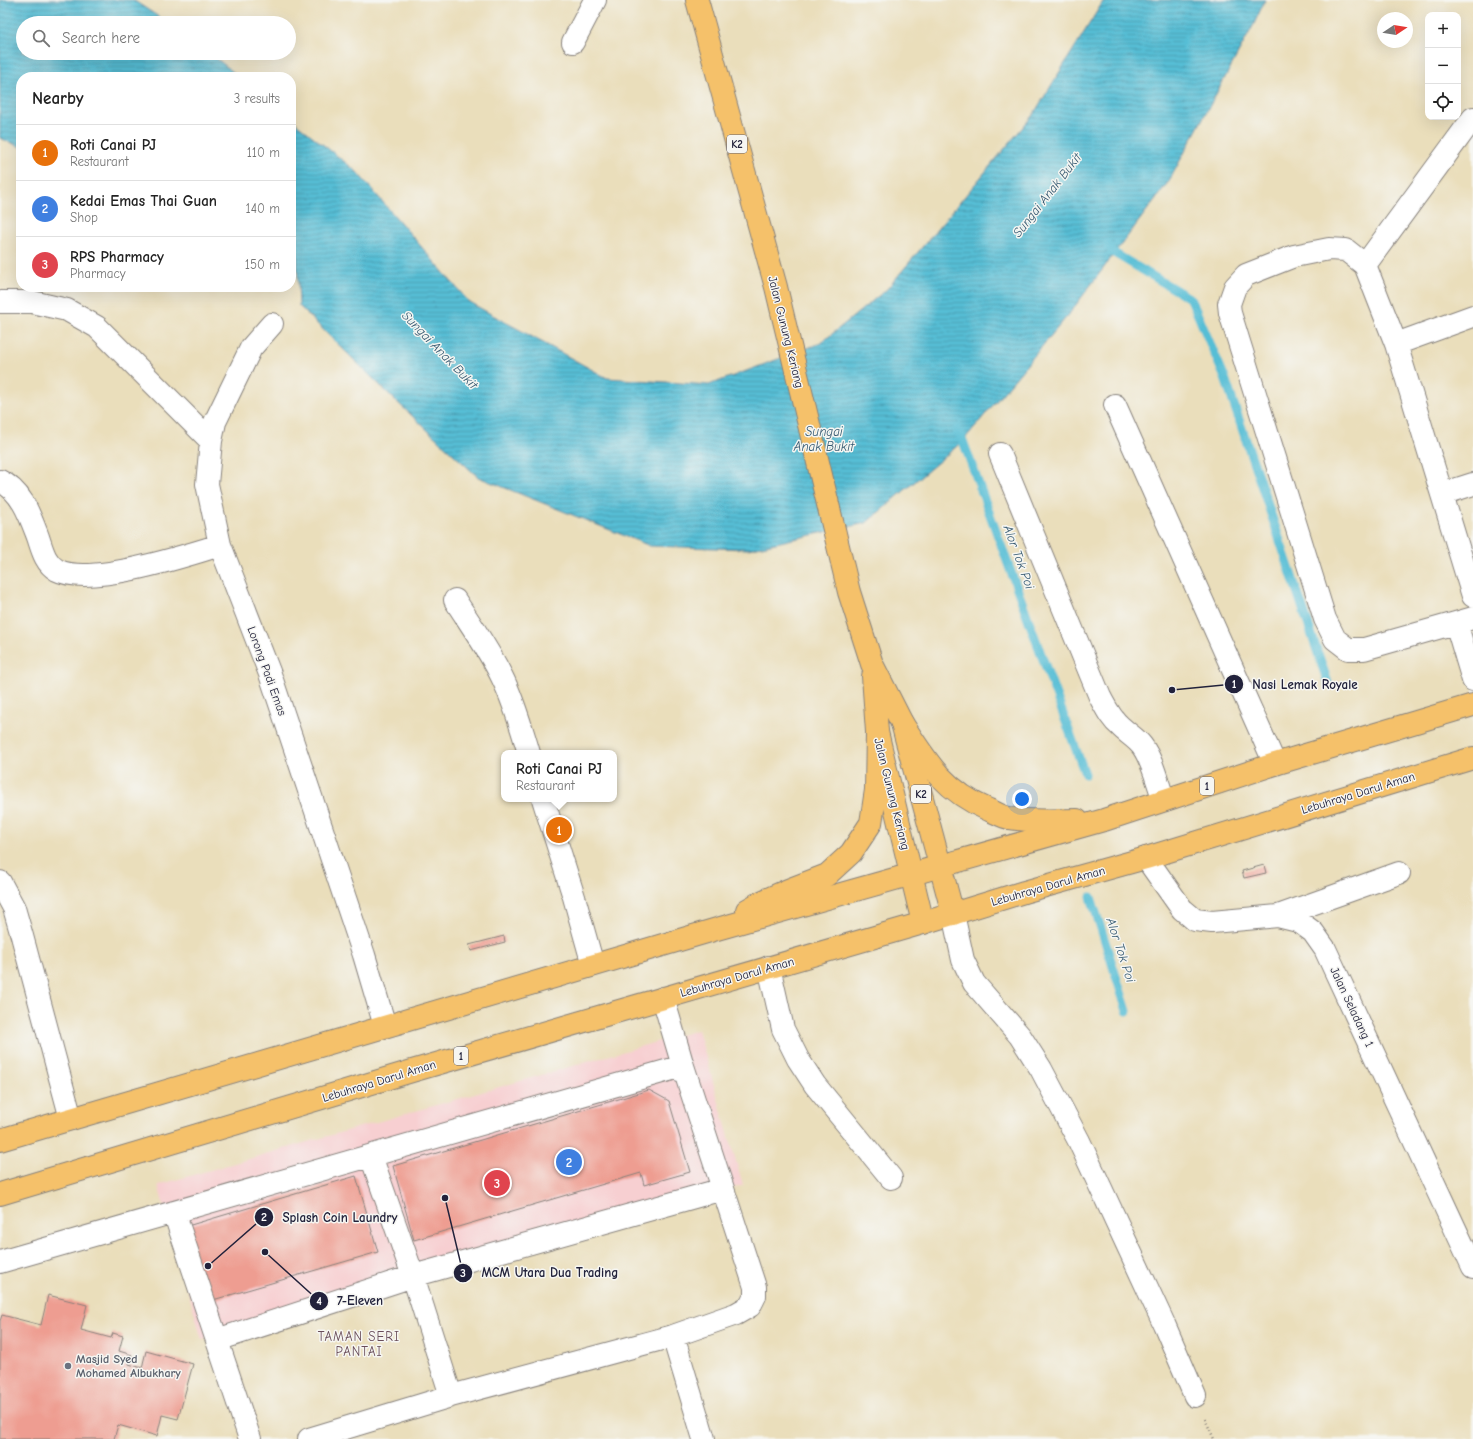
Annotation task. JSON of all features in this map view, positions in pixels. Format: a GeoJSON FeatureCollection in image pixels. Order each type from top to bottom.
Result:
{"type":"FeatureCollection","features":[{"type":"Feature","properties":{"kind":"main road","name":"Jalan Gunung Keriang"},"geometry":{"type":"LineString","coordinates":[[698,0],[776,287],[849,592],[872,664],[902,723],[953,914]]}},
{"type":"Feature","properties":{"kind":"main road","name":"Jalan Gunung Keriang"},"geometry":{"type":"LineString","coordinates":[[872,664],[877,732],[924,923]]}},
{"type":"Feature","properties":{"kind":"main road","name":"1"},"geometry":{"type":"LineString","coordinates":[[0,1140],[717,929],[1104,820],[1275,764],[1473,705]]}},
{"type":"Feature","properties":{"kind":"main road"},"geometry":{"type":"LineString","coordinates":[[902,723],[930,766],[952,789],[979,806],[1008,818],[1039,820],[1104,820]]}},
{"type":"Feature","properties":{"kind":"main road"},"geometry":{"type":"LineString","coordinates":[[717,929],[759,904],[827,876],[851,853],[871,823],[876,790],[877,732]]}},
{"type":"Feature","properties":{"kind":"main road","name":"Lebuhraya Darul Aman"},"geometry":{"type":"LineString","coordinates":[[0,1194],[412,1071],[924,923],[1024,892],[1146,858],[1473,758]]}},
{"type":"Feature","properties":{"kind":"street"},"geometry":{"type":"LineString","coordinates":[[573,42],[595,0]]}},
{"type":"Feature","properties":{"kind":"street"},"geometry":{"type":"LineString","coordinates":[[1365,264],[1473,118]]}},
{"type":"Feature","properties":{"kind":"street"},"geometry":{"type":"LineString","coordinates":[[1473,596],[1396,344],[1365,264],[1346,250],[1329,248],[1294,256],[1246,275],[1235,287],[1229,304],[1230,313],[1322,612],[1335,639],[1348,649],[1364,649],[1464,620],[1473,680]]}},
{"type":"Feature","properties":{"kind":"street"},"geometry":{"type":"LineString","coordinates":[[0,302],[32,302],[67,310],[97,327],[211,441]]}},
{"type":"Feature","properties":{"kind":"street"},"geometry":{"type":"LineString","coordinates":[[1396,344],[1473,316]]}},
{"type":"Feature","properties":{"kind":"street","name":"Lorong Padi Emas"},"geometry":{"type":"LineString","coordinates":[[272,324],[251,348],[215,422],[211,441],[207,484],[220,545],[270,674],[364,955],[385,1026]]}},
{"type":"Feature","properties":{"kind":"street"},"geometry":{"type":"LineString","coordinates":[[1115,405],[1275,764]]}},
{"type":"Feature","properties":{"kind":"street"},"geometry":{"type":"LineString","coordinates":[[1000,454],[1100,697],[1109,714],[1120,727],[1135,738],[1142,746],[1149,759],[1164,800]]}},
{"type":"Feature","properties":{"kind":"street"},"geometry":{"type":"LineString","coordinates":[[0,481],[19,496],[30,514],[45,558],[57,570],[75,574],[101,575],[165,561],[220,545]]}},
{"type":"Feature","properties":{"kind":"street"},"geometry":{"type":"LineString","coordinates":[[1442,494],[1473,484]]}},
{"type":"Feature","properties":{"kind":"street"},"geometry":{"type":"LineString","coordinates":[[455,600],[486,648],[502,677],[514,706],[528,750]]}},
{"type":"Feature","properties":{"kind":"street"},"geometry":{"type":"LineString","coordinates":[[544,802],[574,897],[593,965]]}},
{"type":"Feature","properties":{"kind":"street","name":"Jalan Seladang 1"},"geometry":{"type":"LineString","coordinates":[[1146,858],[1182,909],[1195,920],[1212,922],[1278,916],[1298,921],[1313,932],[1325,949],[1473,1267]]}},
{"type":"Feature","properties":{"kind":"street"},"geometry":{"type":"LineString","coordinates":[[1278,916],[1399,873]]}},
{"type":"Feature","properties":{"kind":"street"},"geometry":{"type":"LineString","coordinates":[[0,882],[14,908],[71,1119]]}},
{"type":"Feature","properties":{"kind":"street"},"geometry":{"type":"LineString","coordinates":[[953,914],[963,960],[974,983],[1020,1036],[1041,1069],[1079,1141],[1164,1324],[1195,1396]]}},
{"type":"Feature","properties":{"kind":"street"},"geometry":{"type":"LineString","coordinates":[[768,967],[783,1030],[798,1059],[815,1085],[891,1178]]}},
{"type":"Feature","properties":{"kind":"street"},"geometry":{"type":"LineString","coordinates":[[309,1439],[451,1396],[673,1336],[736,1314],[750,1306],[755,1296],[755,1287],[683,1066],[663,998]]}},
{"type":"Feature","properties":{"kind":"street"},"geometry":{"type":"LineString","coordinates":[[0,1262],[683,1066]]}},
{"type":"Feature","properties":{"kind":"street"},"geometry":{"type":"LineString","coordinates":[[371,1156],[413,1276],[451,1396]]}},
{"type":"Feature","properties":{"kind":"street"},"geometry":{"type":"LineString","coordinates":[[217,1340],[413,1276],[723,1189]]}},
{"type":"Feature","properties":{"kind":"street"},"geometry":{"type":"LineString","coordinates":[[174,1212],[250,1439]]}},
{"type":"Feature","properties":{"kind":"street"},"geometry":{"type":"LineString","coordinates":[[673,1336],[704,1439]]}},
{"type":"Feature","properties":{"kind":"shaded area"},"geometry":{"type":"Polygon","coordinates":[[[698,1030],[743,1185],[202,1340],[158,1185],[698,1030]]]}},
{"type":"Feature","properties":{"kind":"water"},"geometry":{"type":"Polygon","coordinates":[[[0,0],[133,0],[157,16],[16,16],[16,60],[218,60],[233,72],[16,72],[16,145],[0,138],[0,0]]]}},
{"type":"Feature","properties":{"kind":"water","name":"Sungai Anak Bukit"},"geometry":{"type":"Polygon","coordinates":[[[1104,0],[1265,0],[1254,24],[1169,181],[1069,314],[963,441],[866,523],[748,549],[650,546],[478,477],[395,400],[299,306],[296,231],[296,123],[356,171],[469,302],[607,378],[709,385],[821,343],[887,289],[1033,115],[1104,0]]]}},
{"type":"Feature","properties":{"kind":"building"},"geometry":{"type":"Polygon","coordinates":[[[1264,865],[1266,873],[1244,878],[1242,871],[1264,865]]]}},
{"type":"Feature","properties":{"kind":"building"},"geometry":{"type":"Polygon","coordinates":[[[504,936],[505,942],[471,951],[469,945],[504,936]]]}},
{"type":"Feature","properties":{"kind":"building"},"geometry":{"type":"Polygon","coordinates":[[[649,1090],[669,1101],[690,1172],[644,1185],[641,1173],[414,1240],[393,1166],[649,1090]]]}},
{"type":"Feature","properties":{"kind":"building"},"geometry":{"type":"Polygon","coordinates":[[[356,1176],[378,1252],[206,1302],[184,1227],[356,1176]]]}},
{"type":"Feature","properties":{"kind":"building","name":"Masjid Syed Mohamed Albukhary"},"geometry":{"type":"Polygon","coordinates":[[[48,1295],[87,1305],[81,1330],[111,1338],[113,1333],[123,1336],[119,1351],[132,1355],[129,1364],[142,1368],[146,1351],[193,1364],[178,1419],[162,1415],[157,1436],[118,1425],[114,1439],[0,1439],[0,1321],[2,1315],[41,1325],[48,1295]]]}},
{"type":"Feature","properties":{"kind":"waterway"},"geometry":{"type":"LineString","coordinates":[[1107,245],[1114,253],[1191,299],[1225,378],[1328,683]]}},
{"type":"Feature","properties":{"kind":"waterway","name":"Alor Tok Poi"},"geometry":{"type":"LineString","coordinates":[[957,430],[963,441],[1085,774]]}},
{"type":"Feature","properties":{"kind":"waterway","name":"Alor Tok Poi"},"geometry":{"type":"LineString","coordinates":[[1091,897],[1127,1011]]}},
{"type":"Feature","properties":{"kind":"place","name":"Nasi Lemak Royale"},"geometry":{"type":"Point","coordinates":[1172,690]}},
{"type":"Feature","properties":{"kind":"place","name":"Roti Canai PJ"},"geometry":{"type":"Point","coordinates":[559,830]}},
{"type":"Feature","properties":{"kind":"place","name":"Kedai Emas Thai Guan"},"geometry":{"type":"Point","coordinates":[569,1162]}},
{"type":"Feature","properties":{"kind":"place","name":"RPS Pharmacy"},"geometry":{"type":"Point","coordinates":[497,1183]}},
{"type":"Feature","properties":{"kind":"place","name":"MCM Utara Dua Trading"},"geometry":{"type":"Point","coordinates":[445,1198]}},
{"type":"Feature","properties":{"kind":"place","name":"7-Eleven"},"geometry":{"type":"Point","coordinates":[265,1252]}},
{"type":"Feature","properties":{"kind":"place","name":"Splash Coin Laundry"},"geometry":{"type":"Point","coordinates":[208,1266]}},
{"type":"Feature","properties":{"kind":"place","name":"Masjid Syed Mohamed Albukhary"},"geometry":{"type":"Point","coordinates":[68,1366]}},
{"type":"Feature","properties":{"kind":"district","name":"TAMAN SERI PANTAI"},"geometry":{"type":"Point","coordinates":[359,1344]}}]}
